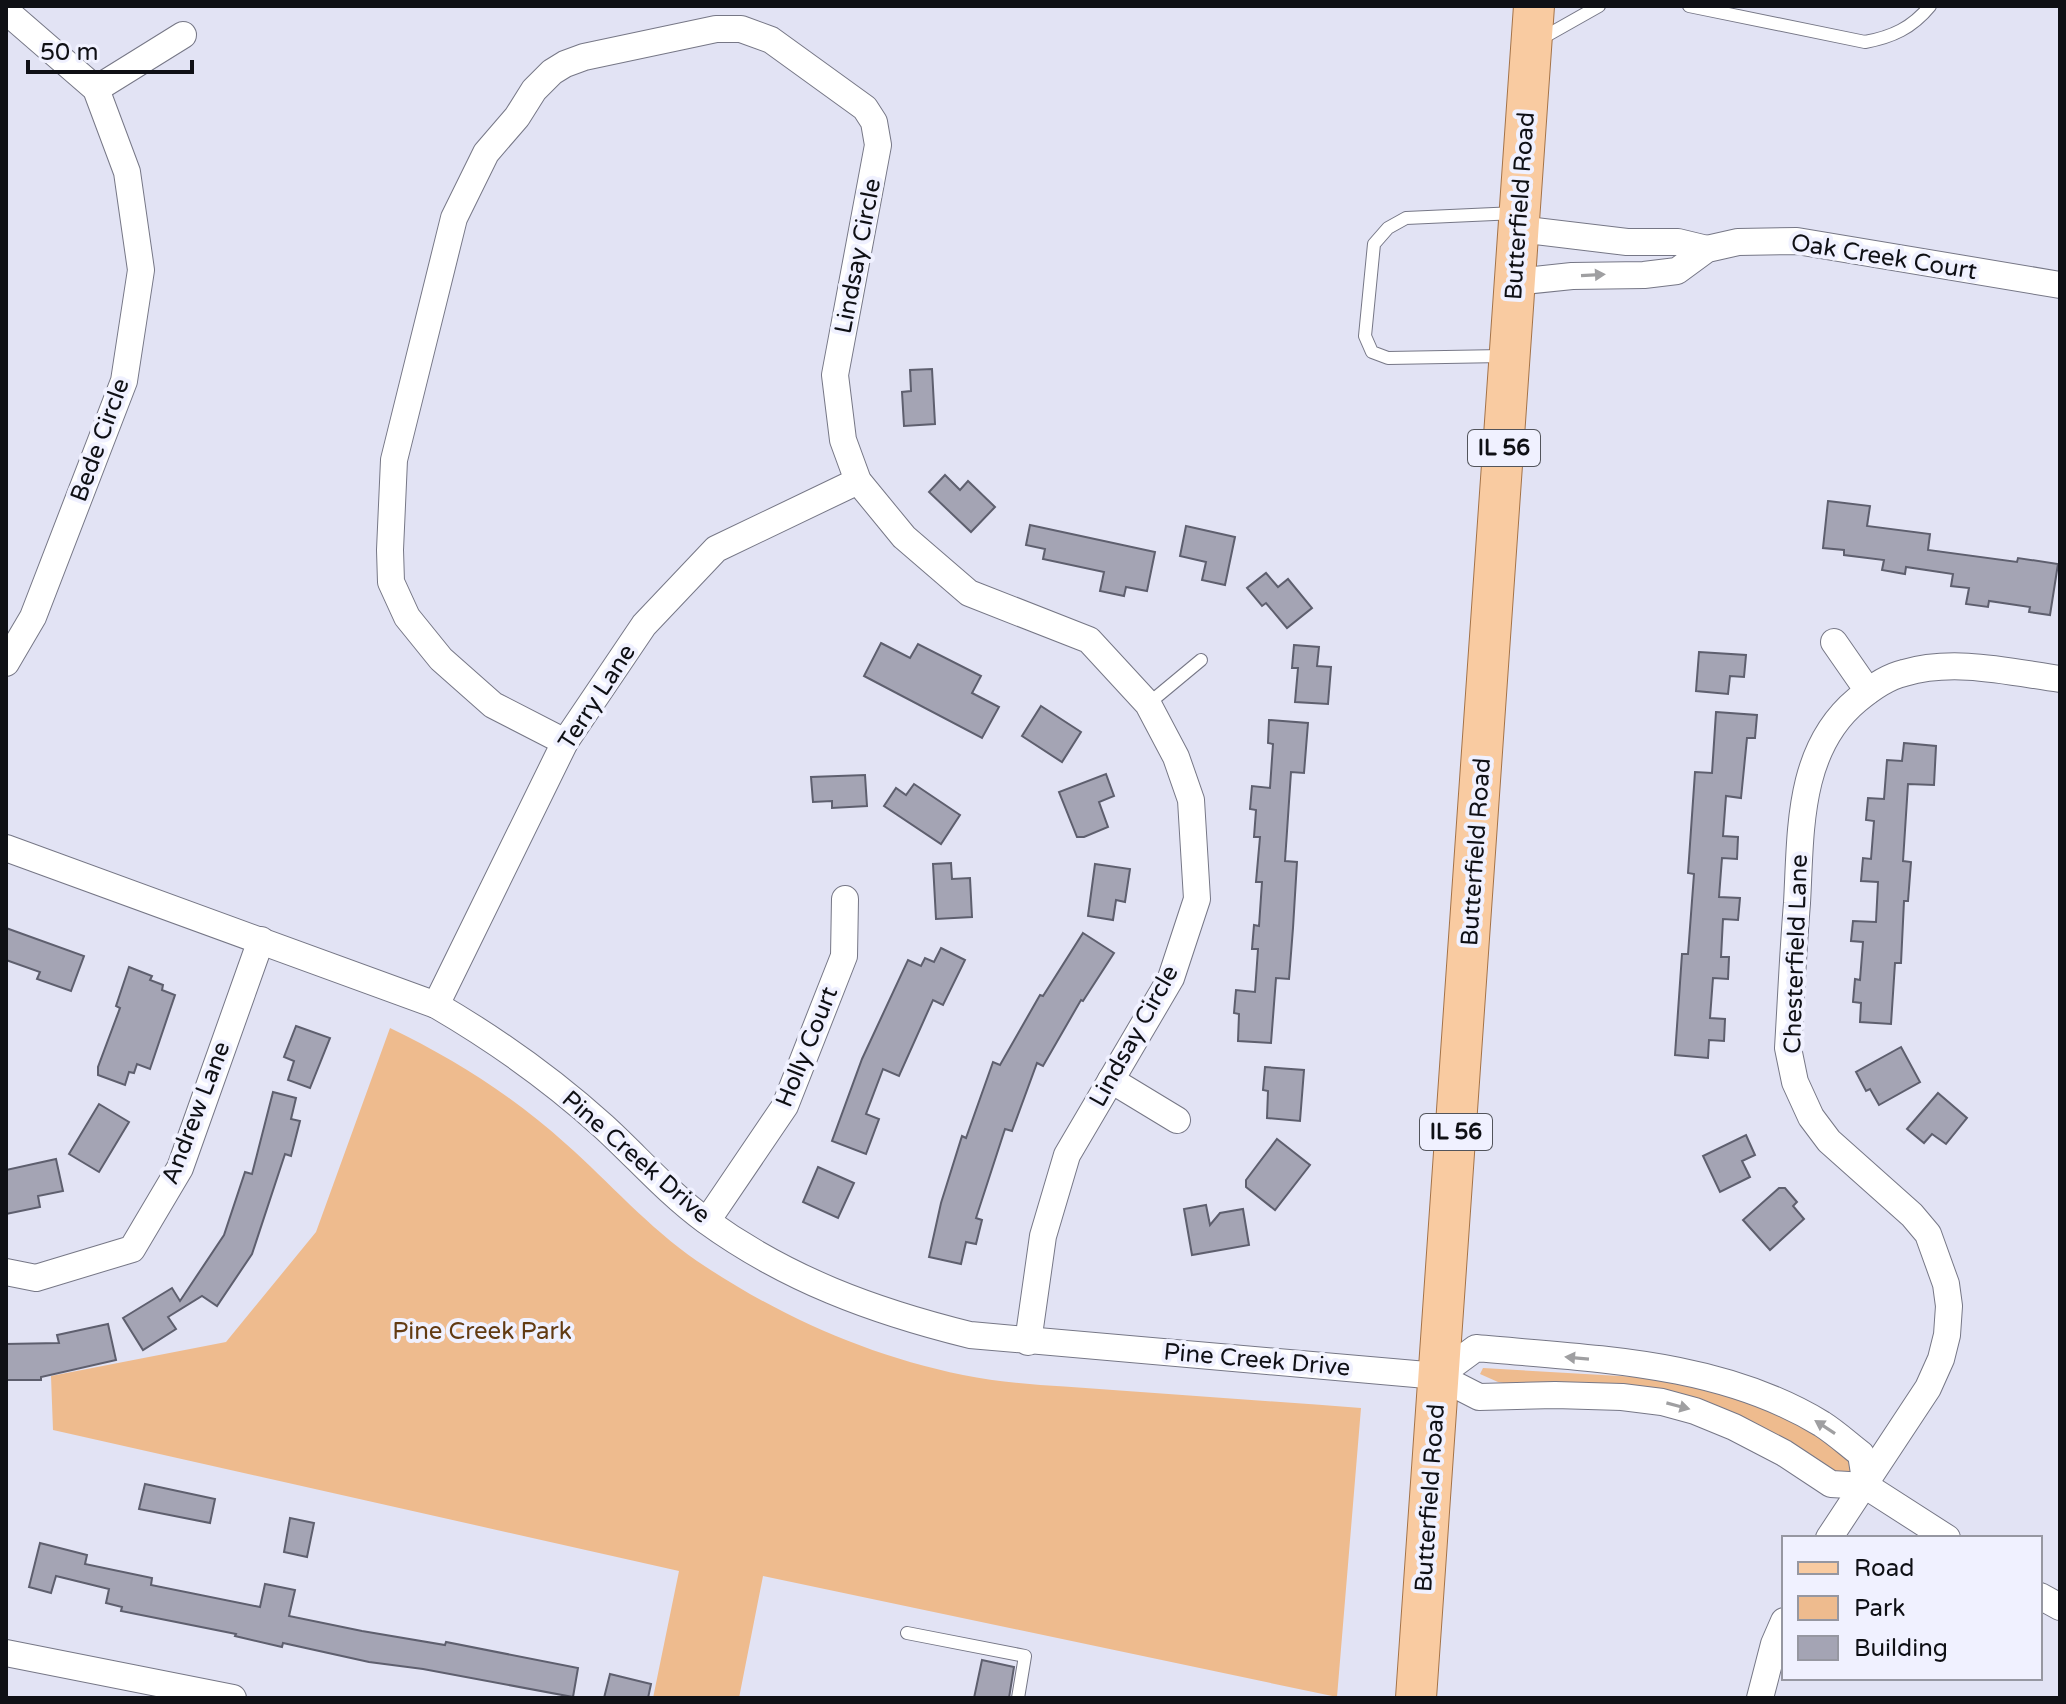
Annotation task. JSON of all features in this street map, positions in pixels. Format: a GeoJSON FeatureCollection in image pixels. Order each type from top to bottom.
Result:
{"type":"FeatureCollection","features":[{"type":"Feature","properties":{"kind":"main road","name":"Butterfield Road"},"geometry":{"type":"LineString","coordinates":[[1416,1698],[1532,25]]}},
{"type":"Feature","properties":{"kind":"street","name":"Bede Circle"},"geometry":{"type":"LineString","coordinates":[[6,11],[96,89],[127,172],[141,270],[124,381],[33,617],[6,663]]}},
{"type":"Feature","properties":{"kind":"street","name":"Lindsay Circle"},"geometry":{"type":"LineString","coordinates":[[565,742],[493,705],[441,659],[407,617],[391,582],[394,460],[454,218],[486,153],[517,117],[534,90],[552,72],[584,57],[716,29],[741,29],[771,40],[865,108],[874,122],[878,145],[835,375],[843,440],[858,481],[904,537],[969,593],[1089,640],[1148,704],[1176,757],[1191,800],[1197,899],[1171,978],[1067,1155],[1043,1236],[1028,1342]]}},
{"type":"Feature","properties":{"kind":"street"},"geometry":{"type":"LineString","coordinates":[[96,89],[183,35]]}},
{"type":"Feature","properties":{"kind":"street","name":"Oak Creek Court"},"geometry":{"type":"LineString","coordinates":[[1519,221],[1627,242],[1678,242],[1707,249]]}},
{"type":"Feature","properties":{"kind":"street","name":"Oak Creek Court"},"geometry":{"type":"LineString","coordinates":[[1515,282],[1677,271],[1707,249],[1738,242],[1797,241],[2060,285]]}},
{"type":"Feature","properties":{"kind":"street","name":"Terry Lane"},"geometry":{"type":"LineString","coordinates":[[436,1005],[565,742],[644,625],[716,549],[858,481]]}},
{"type":"Feature","properties":{"kind":"street"},"geometry":{"type":"LineString","coordinates":[[1834,642],[1868,691]]}},
{"type":"Feature","properties":{"kind":"street","name":"Chesterfield Lane"},"geometry":{"type":"LineString","coordinates":[[1830,1536],[1928,1388],[1941,1359],[1949,1306],[1946,1284],[1928,1234],[1912,1215],[1829,1141],[1811,1117],[1795,1082],[1788,1048],[1807,781],[1818,751],[1846,710],[1868,691],[1902,673],[1949,666],[2060,679]]}},
{"type":"Feature","properties":{"kind":"street","name":"Pine Creek Drive"},"geometry":{"type":"LineString","coordinates":[[6,848],[436,1005],[487,1034],[535,1067],[604,1126],[666,1189],[707,1221],[800,1278],[853,1302],[911,1321],[970,1335],[1438,1376],[1479,1397],[1555,1395],[1662,1402],[1734,1427],[1784,1453],[1831,1484],[1866,1486],[1944,1536]]}},
{"type":"Feature","properties":{"kind":"street","name":"Holly Court"},"geometry":{"type":"LineString","coordinates":[[707,1221],[785,1106],[844,956],[845,899]]}},
{"type":"Feature","properties":{"kind":"street","name":"Andrew Lane"},"geometry":{"type":"LineString","coordinates":[[6,1272],[36,1278],[132,1249],[180,1168],[261,940]]}},
{"type":"Feature","properties":{"kind":"street"},"geometry":{"type":"LineString","coordinates":[[1111,1080],[1177,1120]]}},
{"type":"Feature","properties":{"kind":"street"},"geometry":{"type":"LineString","coordinates":[[1438,1376],[1476,1348],[1675,1369],[1731,1384],[1822,1424],[1861,1454],[1866,1486]]}},
{"type":"Feature","properties":{"kind":"street"},"geometry":{"type":"LineString","coordinates":[[2042,1597],[2060,1607]]}},
{"type":"Feature","properties":{"kind":"street"},"geometry":{"type":"LineString","coordinates":[[1760,1698],[1782,1626]]}},
{"type":"Feature","properties":{"kind":"street"},"geometry":{"type":"LineString","coordinates":[[6,1653],[195,1695],[233,1698]]}},
{"type":"Feature","properties":{"kind":"lane"},"geometry":{"type":"LineString","coordinates":[[1532,25],[1599,6]]}},
{"type":"Feature","properties":{"kind":"lane"},"geometry":{"type":"LineString","coordinates":[[1689,6],[1713,7],[1865,42],[1906,29],[1930,6]]}},
{"type":"Feature","properties":{"kind":"lane"},"geometry":{"type":"LineString","coordinates":[[1510,356],[1388,358],[1372,352],[1365,336],[1374,244],[1388,228],[1406,218],[1519,221]]}},
{"type":"Feature","properties":{"kind":"lane"},"geometry":{"type":"LineString","coordinates":[[1148,704],[1201,660]]}},
{"type":"Feature","properties":{"kind":"lane"},"geometry":{"type":"LineString","coordinates":[[907,1633],[1025,1656],[1018,1698]]}},
{"type":"Feature","properties":{"kind":"green space","name":"Pine Creek Park"},"geometry":{"type":"Polygon","coordinates":[[[390,1028],[437,1052],[504,1094],[566,1144],[662,1234],[697,1261],[791,1316],[858,1345],[928,1367],[1000,1381],[1361,1408],[1337,1697],[763,1576],[739,1698],[653,1698],[679,1571],[53,1430],[51,1376],[226,1342],[316,1232],[390,1028]]]}},
{"type":"Feature","properties":{"kind":"green space"},"geometry":{"type":"Polygon","coordinates":[[[1483,1368],[1672,1379],[1780,1413],[1852,1459],[1855,1470],[1844,1479],[1765,1430],[1498,1382],[1480,1374],[1483,1368]]]}},
{"type":"Feature","properties":{"kind":"building"},"geometry":{"type":"Polygon","coordinates":[[[932,369],[935,424],[904,426],[902,392],[911,391],[910,370],[932,369]]]}},
{"type":"Feature","properties":{"kind":"building"},"geometry":{"type":"Polygon","coordinates":[[[945,475],[960,490],[968,481],[995,507],[971,532],[929,492],[945,475]]]}},
{"type":"Feature","properties":{"kind":"building"},"geometry":{"type":"Polygon","coordinates":[[[1828,501],[1870,506],[1867,526],[1930,534],[1928,550],[2017,562],[2018,558],[2058,564],[2050,615],[2029,612],[2030,607],[1989,601],[1988,607],[1966,604],[1969,588],[1951,586],[1953,574],[1906,567],[1905,574],[1882,570],[1884,560],[1844,555],[1844,550],[1823,548],[1828,501]]]}},
{"type":"Feature","properties":{"kind":"building"},"geometry":{"type":"Polygon","coordinates":[[[1030,525],[1155,552],[1147,591],[1126,587],[1124,596],[1100,591],[1104,572],[1043,559],[1045,549],[1026,545],[1030,525]]]}},
{"type":"Feature","properties":{"kind":"building"},"geometry":{"type":"Polygon","coordinates":[[[1186,526],[1235,537],[1225,585],[1202,580],[1206,562],[1180,556],[1186,526]]]}},
{"type":"Feature","properties":{"kind":"building"},"geometry":{"type":"Polygon","coordinates":[[[1266,573],[1278,587],[1288,579],[1312,608],[1287,628],[1266,603],[1262,606],[1247,588],[1266,573]]]}},
{"type":"Feature","properties":{"kind":"building"},"geometry":{"type":"Polygon","coordinates":[[[881,643],[910,658],[918,644],[981,676],[972,693],[999,707],[982,738],[864,676],[881,643]]]}},
{"type":"Feature","properties":{"kind":"building"},"geometry":{"type":"Polygon","coordinates":[[[1294,645],[1319,647],[1317,666],[1331,667],[1328,704],[1295,702],[1298,668],[1292,668],[1294,645]]]}},
{"type":"Feature","properties":{"kind":"building"},"geometry":{"type":"Polygon","coordinates":[[[1699,652],[1746,655],[1744,677],[1730,676],[1728,694],[1696,691],[1699,652]]]}},
{"type":"Feature","properties":{"kind":"building"},"geometry":{"type":"Polygon","coordinates":[[[1041,706],[1081,732],[1062,762],[1022,736],[1041,706]]]}},
{"type":"Feature","properties":{"kind":"building"},"geometry":{"type":"Polygon","coordinates":[[[1716,712],[1757,715],[1755,738],[1747,738],[1741,798],[1726,796],[1723,836],[1738,837],[1737,859],[1722,858],[1719,897],[1740,898],[1738,920],[1723,919],[1721,957],[1729,957],[1728,979],[1713,978],[1710,1018],[1725,1019],[1724,1041],[1709,1040],[1708,1058],[1675,1055],[1682,954],[1688,954],[1694,874],[1688,873],[1695,772],[1712,773],[1716,712]]]}},
{"type":"Feature","properties":{"kind":"building"},"geometry":{"type":"Polygon","coordinates":[[[1269,720],[1308,723],[1304,773],[1291,772],[1285,861],[1297,862],[1293,928],[1289,979],[1276,978],[1271,1043],[1238,1041],[1239,1014],[1234,1013],[1236,990],[1255,992],[1258,949],[1252,949],[1254,925],[1259,926],[1262,882],[1256,882],[1260,837],[1254,837],[1256,810],[1250,809],[1252,786],[1270,788],[1273,744],[1268,743],[1269,720]]]}},
{"type":"Feature","properties":{"kind":"building"},"geometry":{"type":"Polygon","coordinates":[[[1904,743],[1936,746],[1934,785],[1908,784],[1903,861],[1911,862],[1908,901],[1904,901],[1901,963],[1895,963],[1891,1024],[1860,1022],[1861,1003],[1853,1002],[1855,979],[1860,980],[1863,942],[1851,941],[1853,921],[1876,922],[1878,882],[1861,881],[1863,858],[1871,859],[1874,821],[1866,820],[1868,798],[1884,799],[1887,760],[1902,761],[1904,743]]]}},
{"type":"Feature","properties":{"kind":"building"},"geometry":{"type":"Polygon","coordinates":[[[1106,774],[1114,796],[1099,802],[1108,827],[1077,837],[1059,792],[1106,774]]]}},
{"type":"Feature","properties":{"kind":"building"},"geometry":{"type":"Polygon","coordinates":[[[865,775],[867,806],[832,808],[832,801],[813,802],[811,777],[865,775]]]}},
{"type":"Feature","properties":{"kind":"building"},"geometry":{"type":"Polygon","coordinates":[[[914,784],[960,815],[941,844],[884,806],[896,788],[906,795],[914,784]]]}},
{"type":"Feature","properties":{"kind":"building"},"geometry":{"type":"Polygon","coordinates":[[[951,863],[952,879],[970,878],[972,917],[936,919],[933,864],[951,863]]]}},
{"type":"Feature","properties":{"kind":"building"},"geometry":{"type":"Polygon","coordinates":[[[1095,864],[1130,869],[1125,902],[1116,900],[1113,920],[1088,916],[1095,864]]]}},
{"type":"Feature","properties":{"kind":"building"},"geometry":{"type":"Polygon","coordinates":[[[6,928],[84,956],[71,991],[37,979],[40,972],[6,960],[6,928]]]}},
{"type":"Feature","properties":{"kind":"building"},"geometry":{"type":"Polygon","coordinates":[[[1083,933],[1114,953],[1081,1000],[1043,1066],[1037,1063],[1012,1131],[1005,1129],[976,1218],[982,1220],[976,1244],[966,1242],[961,1264],[929,1257],[941,1203],[962,1136],[966,1138],[993,1062],[1000,1065],[1040,995],[1043,996],[1083,933]]]}},
{"type":"Feature","properties":{"kind":"building"},"geometry":{"type":"Polygon","coordinates":[[[941,948],[965,960],[943,1005],[933,1000],[899,1076],[883,1069],[866,1114],[879,1119],[866,1154],[832,1141],[862,1059],[908,960],[921,966],[925,958],[934,962],[941,948]]]}},
{"type":"Feature","properties":{"kind":"building"},"geometry":{"type":"Polygon","coordinates":[[[129,967],[152,976],[150,980],[163,985],[162,990],[175,995],[150,1069],[137,1064],[134,1073],[129,1072],[125,1085],[98,1075],[98,1067],[120,1008],[116,1006],[129,967]]]}},
{"type":"Feature","properties":{"kind":"building"},"geometry":{"type":"Polygon","coordinates":[[[296,1026],[330,1038],[310,1088],[288,1080],[294,1061],[284,1057],[296,1026]]]}},
{"type":"Feature","properties":{"kind":"building"},"geometry":{"type":"Polygon","coordinates":[[[1901,1047],[1920,1082],[1879,1105],[1870,1089],[1866,1091],[1856,1072],[1901,1047]]]}},
{"type":"Feature","properties":{"kind":"building"},"geometry":{"type":"Polygon","coordinates":[[[1265,1067],[1304,1070],[1300,1121],[1267,1118],[1268,1091],[1263,1090],[1265,1067]]]}},
{"type":"Feature","properties":{"kind":"building"},"geometry":{"type":"Polygon","coordinates":[[[273,1092],[296,1098],[291,1119],[300,1121],[291,1156],[285,1154],[252,1254],[217,1306],[202,1296],[168,1317],[176,1329],[143,1350],[123,1318],[172,1288],[180,1301],[224,1235],[245,1172],[252,1174],[273,1092]]]}},
{"type":"Feature","properties":{"kind":"building"},"geometry":{"type":"Polygon","coordinates":[[[1938,1093],[1967,1118],[1946,1144],[1932,1134],[1924,1143],[1907,1129],[1938,1093]]]}},
{"type":"Feature","properties":{"kind":"building"},"geometry":{"type":"Polygon","coordinates":[[[99,1104],[129,1122],[99,1172],[69,1154],[99,1104]]]}},
{"type":"Feature","properties":{"kind":"building"},"geometry":{"type":"Polygon","coordinates":[[[1746,1135],[1755,1155],[1742,1161],[1750,1177],[1720,1192],[1703,1156],[1746,1135]]]}},
{"type":"Feature","properties":{"kind":"building"},"geometry":{"type":"Polygon","coordinates":[[[1277,1139],[1310,1165],[1275,1210],[1246,1187],[1246,1180],[1277,1139]]]}},
{"type":"Feature","properties":{"kind":"building"},"geometry":{"type":"Polygon","coordinates":[[[56,1159],[63,1191],[38,1196],[40,1207],[6,1214],[6,1170],[56,1159]]]}},
{"type":"Feature","properties":{"kind":"building"},"geometry":{"type":"Polygon","coordinates":[[[818,1167],[854,1183],[838,1218],[803,1202],[818,1167]]]}},
{"type":"Feature","properties":{"kind":"building"},"geometry":{"type":"Polygon","coordinates":[[[1779,1188],[1785,1188],[1797,1202],[1793,1206],[1804,1219],[1770,1250],[1743,1220],[1779,1188]]]}},
{"type":"Feature","properties":{"kind":"building"},"geometry":{"type":"Polygon","coordinates":[[[1206,1205],[1210,1225],[1220,1213],[1243,1209],[1249,1245],[1192,1255],[1184,1209],[1206,1205]]]}},
{"type":"Feature","properties":{"kind":"building"},"geometry":{"type":"Polygon","coordinates":[[[108,1324],[116,1360],[41,1377],[41,1380],[6,1380],[6,1344],[59,1343],[57,1335],[108,1324]]]}},
{"type":"Feature","properties":{"kind":"building"},"geometry":{"type":"Polygon","coordinates":[[[145,1484],[215,1499],[210,1523],[139,1509],[145,1484]]]}},
{"type":"Feature","properties":{"kind":"building"},"geometry":{"type":"Polygon","coordinates":[[[290,1518],[314,1523],[307,1557],[284,1552],[290,1518]]]}},
{"type":"Feature","properties":{"kind":"building"},"geometry":{"type":"Polygon","coordinates":[[[40,1543],[87,1555],[85,1564],[152,1578],[151,1585],[260,1607],[265,1584],[295,1590],[289,1616],[578,1668],[573,1697],[369,1662],[283,1643],[282,1647],[236,1634],[121,1611],[122,1607],[106,1603],[109,1589],[56,1576],[51,1593],[29,1587],[40,1543]]]}},
{"type":"Feature","properties":{"kind":"building"},"geometry":{"type":"Polygon","coordinates":[[[982,1660],[1014,1667],[1009,1698],[974,1698],[982,1660]]]}},
{"type":"Feature","properties":{"kind":"building"},"geometry":{"type":"Polygon","coordinates":[[[610,1674],[651,1684],[648,1698],[604,1698],[610,1674]]]}}]}
